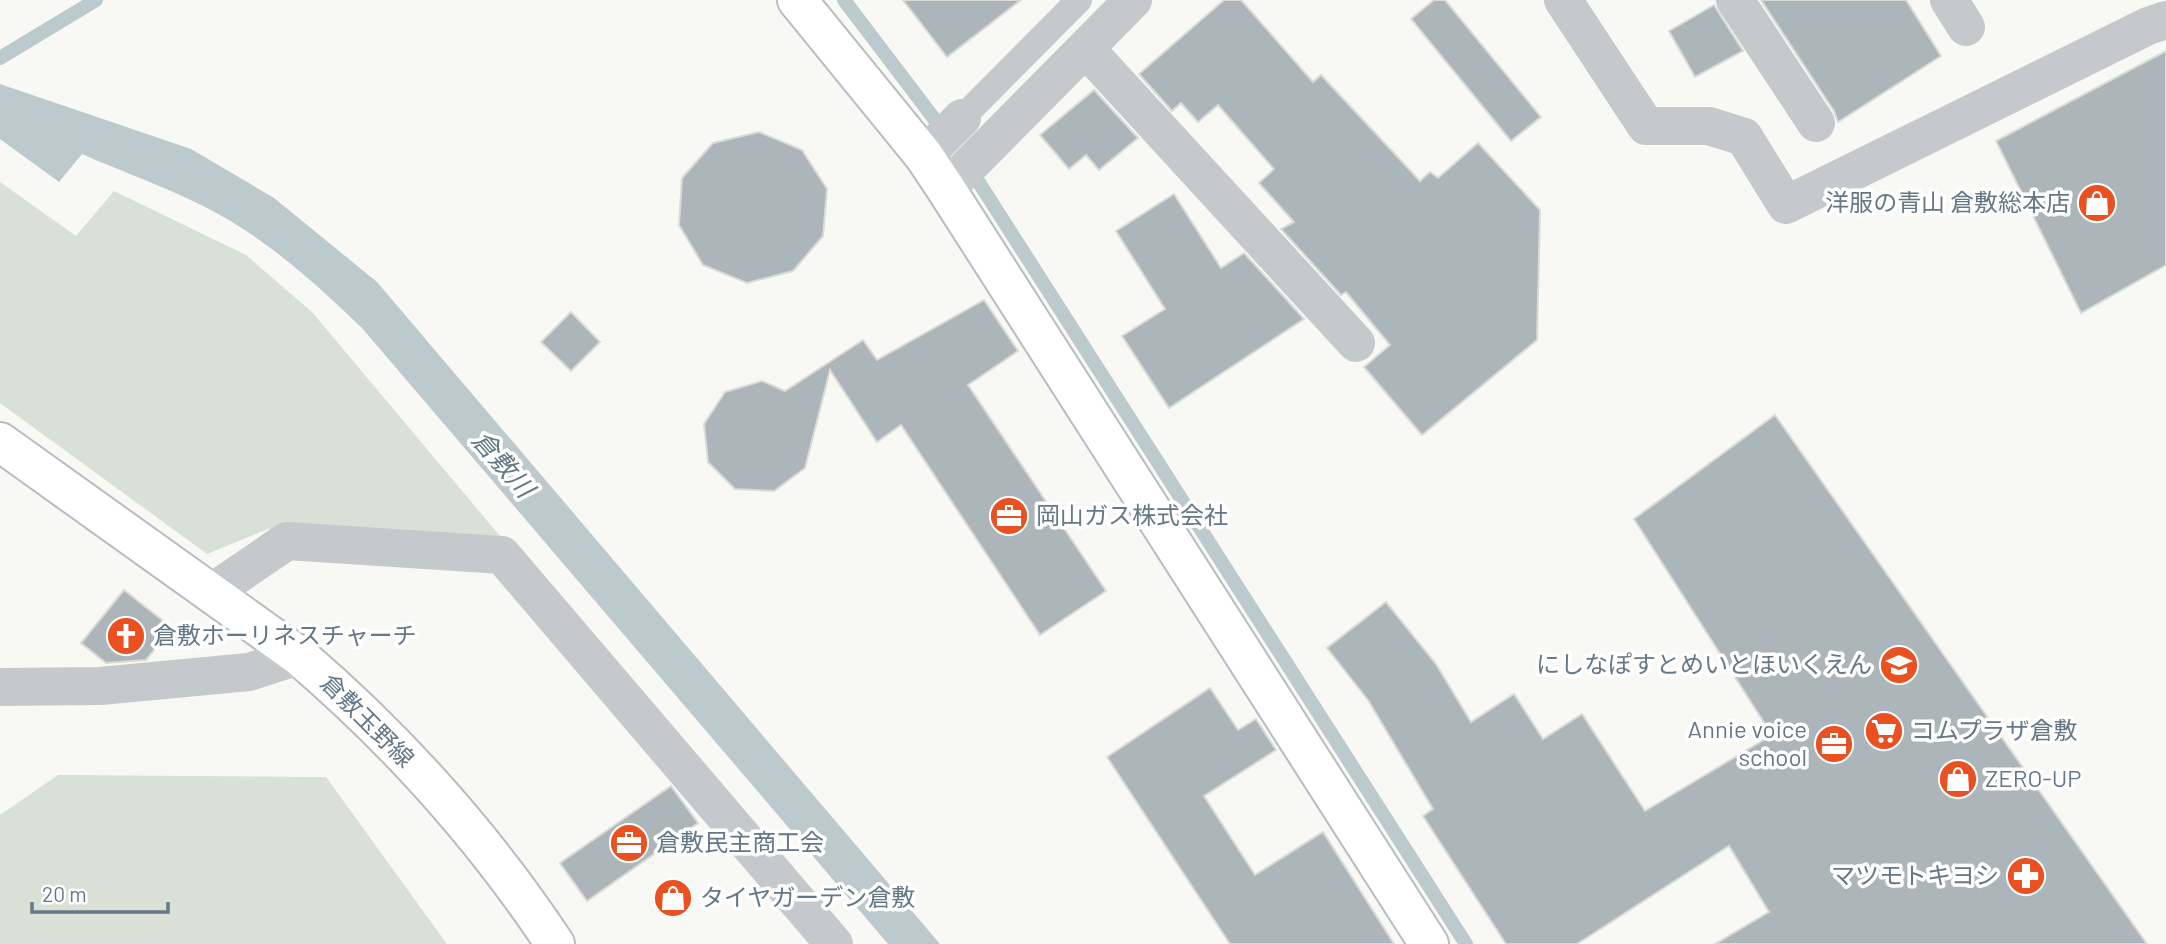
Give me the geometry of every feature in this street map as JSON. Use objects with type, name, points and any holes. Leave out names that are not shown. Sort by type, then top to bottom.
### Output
[{"type":"street","points":[[797,0],[945,135],[961,175],[1429,944]]},
{"type":"street","points":[[961,175],[1133,0]]},
{"type":"street","points":[[1563,0],[1646,126],[1709,126],[1744,137],[1786,205],[2148,26],[2166,20]]},
{"type":"street","points":[[1735,0],[1816,122]]},
{"type":"street","points":[[1086,49],[1356,343]]},
{"type":"street","name":"倉敷玉野線","points":[[0,442],[299,656],[332,685],[442,796],[519,889],[555,944]]},
{"type":"street","points":[[211,593],[287,541],[502,555],[834,944]]},
{"type":"street","points":[[0,687],[100,685],[249,672],[299,656]]},
{"type":"lane","points":[[945,135],[1079,0]]},
{"type":"shaded area","points":[[0,182],[76,236],[114,191],[246,255],[312,312],[510,548],[268,529],[207,554],[0,403]]},
{"type":"shaded area","points":[[58,775],[326,777],[447,944],[0,944],[0,815]]},
{"type":"water","name":"倉敷川","points":[[0,84],[191,149],[274,198],[377,282],[940,944],[888,944],[362,328],[326,294],[248,232],[205,207],[160,186],[82,154],[59,182],[0,139]]},
{"type":"building","points":[[903,0],[1021,0],[947,57]]},
{"type":"building","points":[[1224,0],[1241,0],[1313,82],[1321,75],[1420,181],[1430,172],[1438,178],[1478,143],[1540,210],[1537,340],[1422,435],[1364,367],[1390,345],[1346,292],[1341,295],[1281,229],[1294,222],[1259,183],[1274,169],[1218,105],[1198,122],[1181,103],[1172,111],[1139,74]]},
{"type":"building","points":[[1434,0],[1445,0],[1541,117],[1511,141],[1411,19]]},
{"type":"building","points":[[1761,0],[1906,0],[1941,56],[1838,122],[1834,111]]},
{"type":"building","points":[[1714,5],[1743,51],[1695,77],[1669,31]]},
{"type":"building","name":"洋服の青山 倉敷総本店","points":[[2166,51],[2166,265],[2081,313],[1996,141]]},
{"type":"building","points":[[1094,90],[1138,138],[1099,170],[1086,155],[1069,169],[1040,135]]},
{"type":"building","points":[[759,132],[802,150],[827,189],[823,236],[793,271],[747,283],[703,265],[679,225],[682,178],[713,143]]},
{"type":"building","points":[[1174,194],[1221,268],[1244,253],[1304,319],[1169,408],[1122,336],[1165,309],[1116,231]]},
{"type":"building","name":"岡山ガス株式会社","points":[[984,300],[1018,351],[968,385],[1106,591],[1040,635],[901,425],[877,442],[830,370],[805,468],[774,491],[735,489],[708,462],[704,424],[725,392],[762,381],[785,391],[863,340],[877,360]]},
{"type":"building","points":[[571,312],[600,342],[571,371],[541,342]]},
{"type":"building","points":[[1775,415],[2147,944],[1715,944],[1769,912],[1729,846],[1577,944],[1506,944],[1423,816],[1433,809],[1368,700],[1327,648],[1386,602],[1436,664],[1471,722],[1514,694],[1543,739],[1582,714],[1645,811],[1772,735],[1634,519]]},
{"type":"building","name":"倉敷ホーリネスチャーチ","points":[[124,590],[172,628],[146,660],[106,663],[81,643]]},
{"type":"building","points":[[1210,688],[1238,730],[1256,719],[1276,750],[1204,796],[1255,875],[1323,832],[1394,944],[1230,944],[1107,757]]},
{"type":"building","name":"倉敷民主商工会","points":[[671,786],[698,823],[587,901],[560,863]]},
{"type":"waterway","points":[[0,58],[96,0]]},
{"type":"waterway","points":[[844,0],[945,133]]},
{"type":"waterway","points":[[969,167],[1466,944]]},
{"type":"place","name":"洋服の青山 倉敷総本店","points":[[2097,203]]},
{"type":"place","name":"岡山ガス株式会社","points":[[1009,516]]},
{"type":"place","name":"倉敷ホーリネスチャーチ","points":[[126,636]]},
{"type":"place","name":"にしなぽすとめいとほいくえん","points":[[1899,665]]},
{"type":"place","name":"コムプラザ倉敷","points":[[1884,731]]},
{"type":"place","name":"Annie voice school","points":[[1834,744]]},
{"type":"place","name":"ZERO-UP","points":[[1958,779]]},
{"type":"place","name":"倉敷民主商工会","points":[[629,843]]},
{"type":"place","name":"マツモトキヨシ","points":[[2026,876]]},
{"type":"place","name":"タイヤガーデン倉敷","points":[[673,898]]}]
